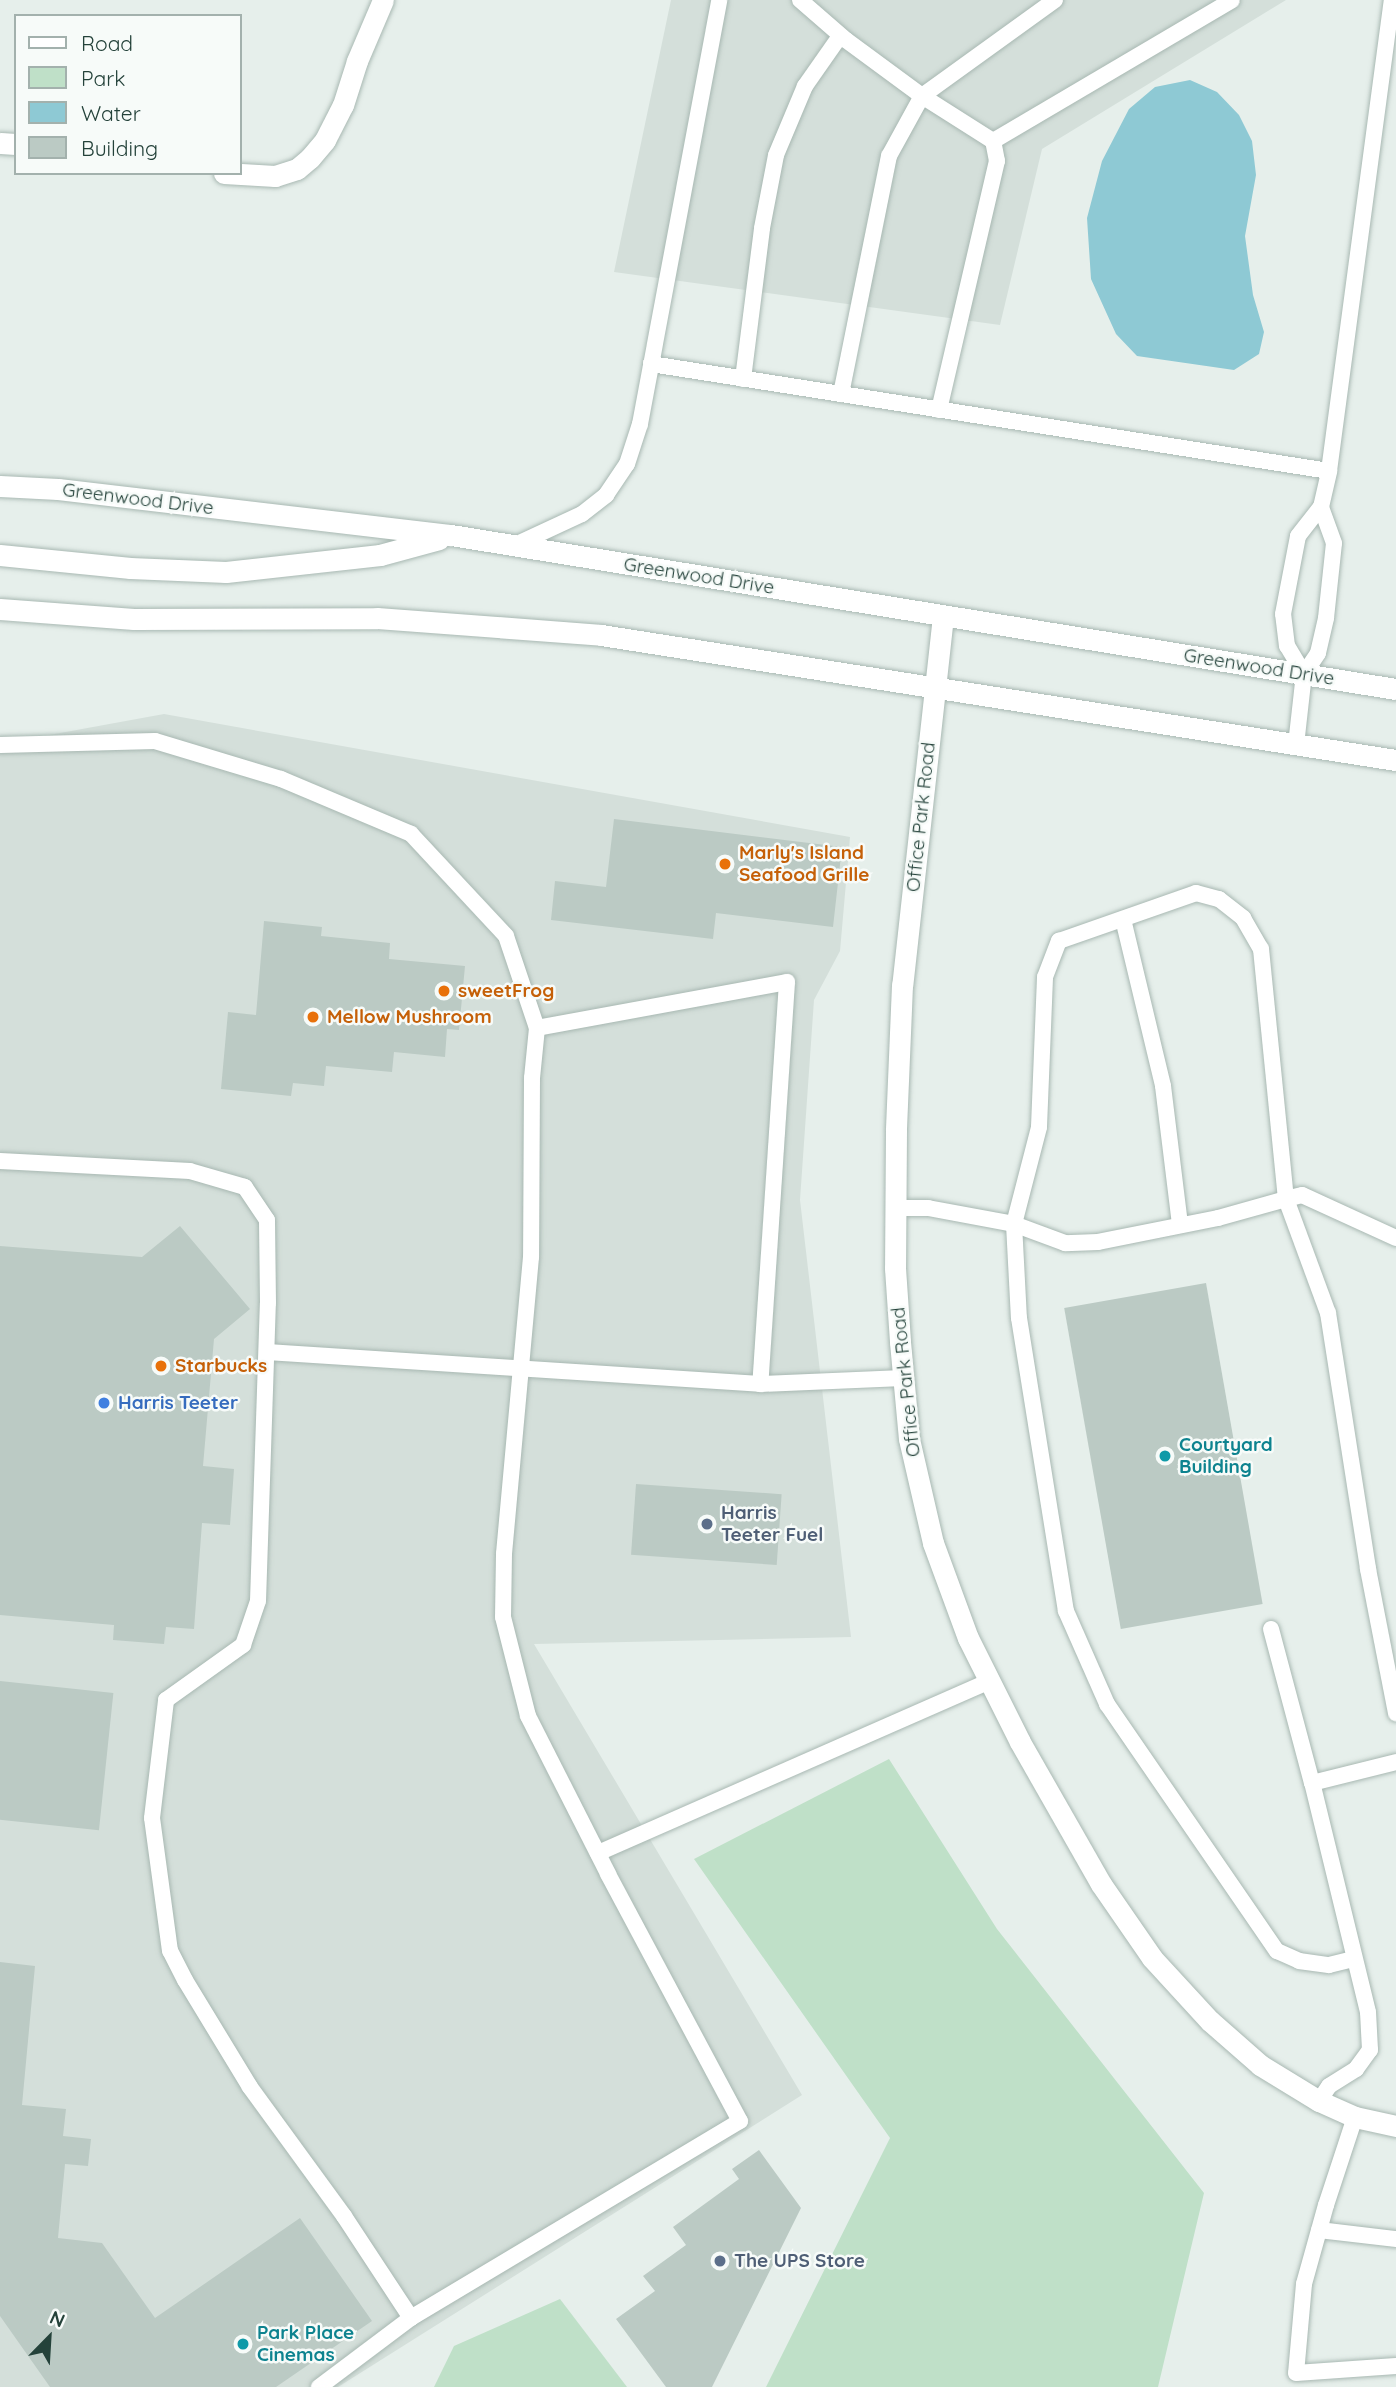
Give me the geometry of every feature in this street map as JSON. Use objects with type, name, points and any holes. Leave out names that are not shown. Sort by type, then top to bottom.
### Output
[{"type":"street","points":[[242,174],[275,176],[296,169],[325,140],[343,105],[383,0]]},
{"type":"street","name":"Greenwood Drive","points":[[0,486],[58,489],[451,536],[1396,689]]},
{"type":"street","points":[[0,555],[130,568],[226,572],[291,567],[380,555],[451,536]]},
{"type":"street","points":[[0,609],[134,619],[377,618],[475,623],[614,637],[1396,760]]},
{"type":"street","name":"Office Park Road","points":[[943,616],[902,985],[895,1208],[895,1268],[909,1438],[933,1543],[968,1638],[1020,1742],[1101,1884],[1152,1958],[1230,2039],[1260,2065],[1319,2101],[1355,2117],[1396,2126]]},
{"type":"lane","points":[[513,546],[582,514],[606,495],[627,464],[640,425],[719,0]]},
{"type":"lane","points":[[800,0],[840,36],[922,96],[993,141],[997,161],[939,410]]},
{"type":"lane","points":[[841,394],[888,156],[922,96],[1055,0]]},
{"type":"lane","points":[[993,141],[1232,0]]},
{"type":"lane","points":[[1304,674],[1287,646],[1283,614],[1298,536],[1321,507],[1329,471],[1392,0]]},
{"type":"lane","points":[[743,379],[762,228],[776,155],[805,86],[840,36]]},
{"type":"lane","points":[[651,364],[1329,471]]},
{"type":"lane","points":[[1296,745],[1304,674],[1318,653],[1326,618],[1334,543],[1321,507]]},
{"type":"lane","points":[[0,745],[155,741],[281,779],[411,834],[506,936],[537,1028],[532,1078],[531,1257],[504,1554],[503,1618],[528,1716],[740,2121],[411,2318],[319,2387]]},
{"type":"lane","points":[[1353,1959],[1329,1965],[1299,1961],[1277,1951],[1107,1704],[1066,1611],[1019,1318],[1014,1224],[1039,1127],[1045,977],[1059,941],[1196,892],[1219,899],[1243,918],[1261,948],[1286,1199],[1328,1313],[1368,1569],[1396,1713]]},
{"type":"lane","points":[[1123,919],[1163,1086],[1180,1225]]},
{"type":"lane","points":[[537,1028],[787,982],[761,1384]]},
{"type":"lane","points":[[0,1161],[190,1171],[245,1187],[267,1220],[267,1352],[258,1601],[243,1645],[166,1700],[152,1818],[170,1951],[185,1980],[250,2087],[344,2216],[411,2318]]},
{"type":"lane","points":[[895,1208],[928,1208],[1014,1224],[1065,1243],[1098,1241],[1180,1225],[1303,1195],[1396,1238]]},
{"type":"lane","points":[[267,1352],[521,1371],[639,1375],[761,1384],[903,1378]]},
{"type":"lane","points":[[1271,1629],[1368,2012],[1370,2050],[1356,2069],[1329,2086],[1319,2101]]},
{"type":"lane","points":[[598,1853],[989,1681]]},
{"type":"lane","points":[[1311,1783],[1396,1762]]},
{"type":"lane","points":[[1355,2117],[1304,2284],[1296,2373],[1396,2366]]},
{"type":"lane","points":[[1319,2230],[1396,2239]]},
{"type":"shaded area","points":[[671,0],[1286,0],[1042,149],[1000,325],[614,272]]},
{"type":"shaded area","points":[[164,714],[850,837],[840,951],[814,1000],[800,1200],[851,1637],[534,1644],[802,2095],[338,2387],[0,2387],[0,744]]},
{"type":"green space","points":[[889,1759],[997,1929],[1204,2193],[1158,2387],[766,2387],[890,2138],[694,1859]]},
{"type":"green space","points":[[560,2299],[627,2387],[434,2387],[454,2346]]},
{"type":"water","points":[[1190,80],[1217,92],[1239,115],[1252,141],[1256,175],[1245,236],[1253,295],[1264,332],[1259,354],[1234,370],[1137,356],[1116,334],[1091,279],[1087,218],[1102,161],[1129,109],[1155,87]]},
{"type":"building","name":"Marly's Island Seafood Grille","points":[[614,819],[842,847],[833,927],[716,913],[713,939],[551,920],[555,881],[606,887]]},
{"type":"building","points":[[264,921],[322,927],[321,936],[390,943],[389,959],[465,966],[459,1030],[447,1029],[445,1057],[394,1052],[392,1072],[326,1066],[324,1086],[293,1083],[291,1096],[221,1089],[228,1012],[256,1015]]},
{"type":"building","name":"Harris Teeter","points":[[180,1226],[250,1309],[214,1339],[203,1466],[234,1469],[230,1525],[202,1523],[194,1629],[166,1627],[164,1644],[113,1640],[114,1625],[0,1615],[0,1246],[142,1257]]},
{"type":"building","name":"Courtyard Building","points":[[1206,1283],[1263,1604],[1121,1629],[1064,1308]]},
{"type":"building","name":"Harris Teeter Fuel","points":[[636,1484],[782,1494],[777,1565],[631,1555]]},
{"type":"building","points":[[0,1681],[113,1693],[99,1830],[0,1820]]},
{"type":"building","points":[[0,1962],[35,1966],[22,2105],[66,2109],[63,2136],[91,2139],[88,2166],[65,2164],[58,2238],[102,2243],[155,2318],[300,2218],[372,2321],[276,2387],[50,2387],[0,2316]]},
{"type":"building","name":"The UPS Store","points":[[759,2150],[801,2208],[712,2387],[666,2387],[616,2319],[655,2291],[643,2276],[686,2245],[673,2227],[739,2179],[732,2169]]},
{"type":"place","name":"Marly's Island Seafood Grille","points":[[725,864]]},
{"type":"place","name":"sweetFrog","points":[[444,991]]},
{"type":"place","name":"Mellow Mushroom","points":[[313,1017]]},
{"type":"place","name":"Starbucks","points":[[161,1366]]},
{"type":"place","name":"Harris Teeter","points":[[104,1403]]},
{"type":"place","name":"Courtyard Building","points":[[1165,1456]]},
{"type":"place","name":"Harris Teeter Fuel","points":[[707,1524]]},
{"type":"place","name":"The UPS Store","points":[[720,2261]]},
{"type":"place","name":"Park Place Cinemas","points":[[243,2344]]}]
